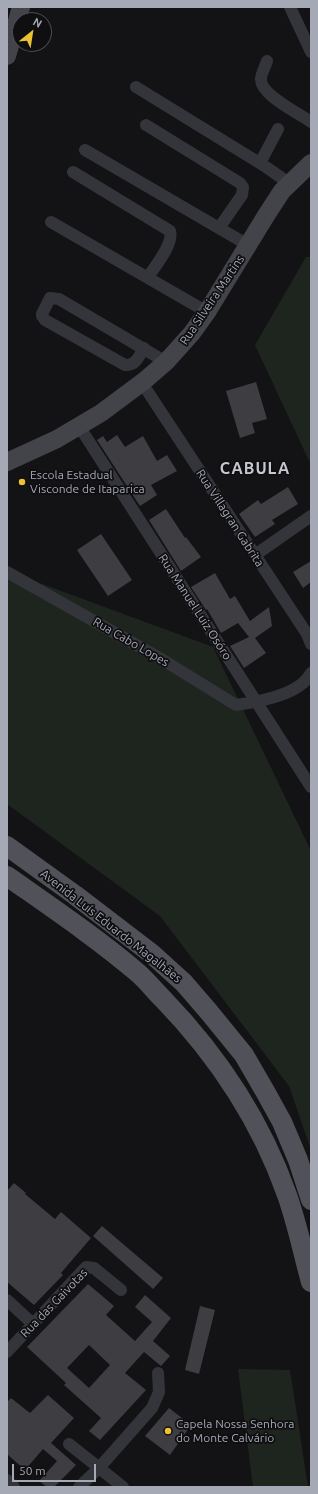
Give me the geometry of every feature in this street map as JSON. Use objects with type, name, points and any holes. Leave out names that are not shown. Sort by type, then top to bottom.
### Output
[{"type":"main road","points":[[7,56],[21,7]]},
{"type":"main road","name":"Rua Silveira Martins","points":[[7,462],[38,449],[79,426],[120,400],[166,362],[192,333],[207,312],[275,202],[290,183],[311,163]]},
{"type":"main road","name":"Avenida Luís Eduardo Magalhães","points":[[7,846],[75,895],[152,954],[184,983],[210,1012],[244,1055],[270,1099],[282,1122],[298,1160],[311,1200]]},
{"type":"main road","name":"Avenida Luís Eduardo Magalhães","points":[[7,876],[79,926],[139,974],[178,1014],[215,1058],[246,1106],[270,1153],[287,1194],[311,1282]]},
{"type":"street","points":[[290,7],[311,52]]},
{"type":"street","points":[[267,61],[261,78],[264,89],[276,99],[311,122]]},
{"type":"street","points":[[136,87],[290,183]]},
{"type":"street","points":[[146,125],[240,183],[243,187],[242,195],[219,228]]},
{"type":"street","points":[[260,163],[278,129]]},
{"type":"street","points":[[85,150],[248,245]]},
{"type":"street","points":[[73,172],[170,231],[171,235],[169,245],[148,277]]},
{"type":"street","points":[[51,222],[207,312]]},
{"type":"street","points":[[144,348],[134,364],[125,365],[45,320],[42,314],[50,298],[56,298],[144,348],[166,362]]},
{"type":"street","name":"Rua Villagran Gabrita","points":[[148,392],[255,555],[311,644]]},
{"type":"street","name":"Rua Manuel Luiz Osóro","points":[[79,426],[311,787]]},
{"type":"street","points":[[255,555],[311,516]]},
{"type":"street","name":"Rua Cabo Lopes","points":[[7,572],[163,660],[236,705],[256,702]]},
{"type":"street","points":[[256,702],[294,689],[308,678],[311,673]]},
{"type":"street","name":"Rua das Gaivotas","points":[[7,1352],[86,1267],[94,1268],[121,1290]]},
{"type":"street","points":[[7,1300],[33,1324]]},
{"type":"street","points":[[79,1487],[152,1408],[159,1392],[158,1373]]},
{"type":"street","points":[[69,1444],[123,1487]]},
{"type":"street","points":[[7,1480],[14,1487]]},
{"type":"shaded area","points":[[306,257],[311,257],[311,465],[255,345]]},
{"type":"shaded area","points":[[7,571],[213,647],[311,851],[311,1150],[289,1086],[160,916],[7,804]]},
{"type":"shaded area","points":[[238,1369],[290,1370],[308,1487],[253,1487]]},
{"type":"building","points":[[256,382],[267,419],[252,423],[255,433],[240,438],[226,391]]},
{"type":"building","points":[[117,435],[125,447],[143,436],[157,461],[167,455],[177,471],[151,485],[157,495],[140,506],[97,440],[103,436],[107,442]]},
{"type":"building","points":[[288,487],[298,504],[272,520],[275,524],[255,537],[239,514],[258,500],[261,504]]},
{"type":"building","points":[[166,509],[185,538],[186,537],[201,557],[181,571],[149,520]]},
{"type":"building","points":[[101,534],[132,580],[108,596],[77,550]]},
{"type":"building","points":[[311,561],[311,582],[303,588],[293,572]]},
{"type":"building","points":[[215,573],[230,599],[235,596],[250,621],[269,607],[272,626],[255,638],[266,653],[244,668],[230,646],[249,637],[238,623],[221,633],[207,609],[206,610],[191,587]]},
{"type":"building","points":[[14,1183],[55,1219],[61,1212],[91,1238],[61,1273],[63,1275],[34,1305],[7,1282],[7,1191]]},
{"type":"building","points":[[102,1226],[163,1278],[153,1289],[93,1236]]},
{"type":"building","points":[[88,1284],[114,1306],[106,1315],[135,1341],[152,1322],[135,1307],[145,1295],[171,1318],[153,1341],[170,1356],[161,1366],[144,1352],[125,1373],[146,1390],[100,1440],[89,1431],[101,1418],[64,1385],[66,1383],[27,1347]],"holes":[[[89,1345],[110,1365],[89,1388],[67,1368]]]},
{"type":"building","points":[[200,1306],[215,1310],[199,1374],[185,1370]]},
{"type":"building","points":[[48,1395],[74,1418],[51,1443],[76,1465],[54,1487],[47,1487],[39,1481],[57,1461],[43,1449],[25,1470],[7,1454],[7,1402],[11,1398],[30,1413]]},
{"type":"building","name":"Capela Nossa Senhora do Monte Calvário","points":[[169,1408],[191,1425],[170,1455],[145,1436]]},
{"type":"place","name":"Escola Estadual Visconde de Itaparica","points":[[22,482]]},
{"type":"place","name":"Capela Nossa Senhora do Monte Calvário","points":[[168,1431]]},
{"type":"district","name":"CABULA","points":[[255,469]]}]
